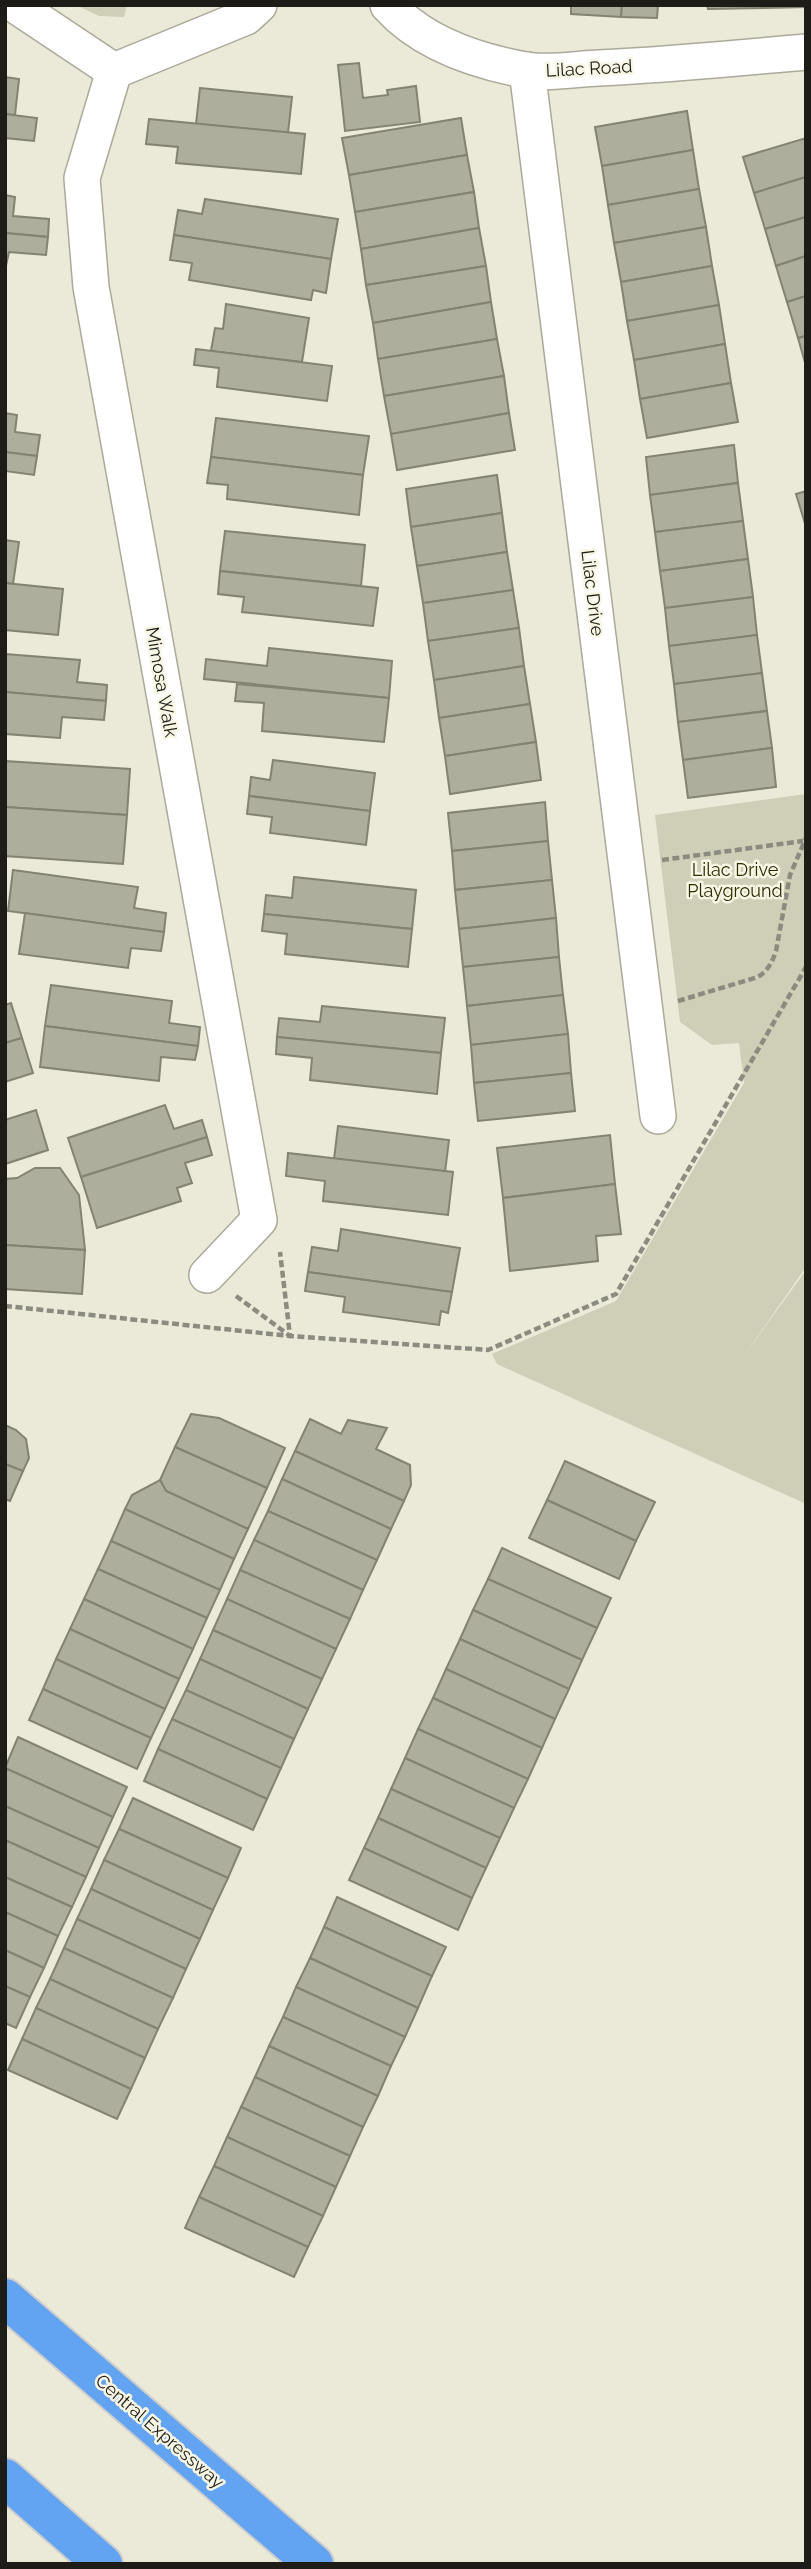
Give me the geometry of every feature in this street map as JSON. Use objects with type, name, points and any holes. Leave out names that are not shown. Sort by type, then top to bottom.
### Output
[{"type":"highway","name":"Central Expressway","points":[[5,2298],[314,2564]]},
{"type":"highway","points":[[5,2478],[91,2556]]},
{"type":"street","points":[[15,5],[114,71],[246,18],[259,5]]},
{"type":"street","name":"Lilac Road","points":[[388,5],[415,29],[461,53],[527,70],[657,65],[806,52]]},
{"type":"street","name":"Lilac Drive","points":[[527,70],[658,1115]]},
{"type":"street","name":"Mimosa Walk","points":[[114,71],[82,178],[91,287],[259,1220],[207,1276]]},
{"type":"path","points":[[659,861],[805,839]]},
{"type":"path","points":[[674,1000],[678,1002],[758,977],[766,971],[776,951],[790,875],[805,839]]},
{"type":"path","points":[[5,1306],[290,1336],[488,1350],[616,1294],[806,967]]},
{"type":"green space","points":[[76,5],[127,5],[124,17],[99,16]]},
{"type":"green space","name":"Lilac Drive Playground","points":[[806,794],[806,1267],[744,1356],[806,1270],[806,1504],[497,1364],[492,1354],[616,1301],[744,1083],[739,1043],[712,1045],[680,1022],[655,815]]},
{"type":"building","points":[[571,5],[622,5],[621,17],[571,14]]},
{"type":"building","points":[[622,5],[658,5],[657,18],[621,17]]},
{"type":"building","points":[[707,5],[765,5],[765,8],[708,9]]},
{"type":"building","points":[[765,5],[806,5],[806,7],[765,8]]},
{"type":"building","points":[[359,63],[363,98],[388,95],[387,90],[416,86],[420,122],[345,131],[338,65]]},
{"type":"building","points":[[5,77],[19,79],[15,115],[5,114]]},
{"type":"building","points":[[200,88],[292,97],[288,133],[196,124]]},
{"type":"building","points":[[687,111],[693,150],[602,166],[595,127]]},
{"type":"building","points":[[5,114],[37,118],[34,141],[5,138]]},
{"type":"building","points":[[461,118],[467,155],[349,175],[342,138]]},
{"type":"building","points":[[149,119],[305,134],[301,174],[176,163],[178,147],[146,144]]},
{"type":"building","points":[[806,138],[806,177],[754,193],[743,157]]},
{"type":"building","points":[[693,150],[699,189],[608,205],[602,166]]},
{"type":"building","points":[[467,155],[474,192],[355,212],[349,175]]},
{"type":"building","points":[[806,177],[806,217],[765,229],[754,193]]},
{"type":"building","points":[[699,189],[706,227],[614,243],[608,205]]},
{"type":"building","points":[[474,192],[479,228],[361,249],[355,212]]},
{"type":"building","points":[[5,195],[15,197],[13,216],[49,219],[48,237],[5,233]]},
{"type":"building","points":[[205,199],[338,219],[331,259],[174,235],[178,210],[202,214]]},
{"type":"building","points":[[806,217],[806,256],[776,266],[765,229]]},
{"type":"building","points":[[706,227],[712,266],[621,282],[614,243]]},
{"type":"building","points":[[479,228],[486,266],[366,285],[361,249]]},
{"type":"building","points":[[5,233],[48,237],[46,255],[9,252],[5,270]]},
{"type":"building","points":[[174,235],[331,259],[326,293],[313,290],[311,300],[189,280],[192,263],[170,260]]},
{"type":"building","points":[[806,256],[806,296],[787,302],[776,266]]},
{"type":"building","points":[[486,266],[491,302],[373,323],[366,285]]},
{"type":"building","points":[[712,266],[719,305],[627,321],[621,282]]},
{"type":"building","points":[[806,296],[806,336],[798,338],[787,302]]},
{"type":"building","points":[[491,302],[497,339],[378,359],[373,323]]},
{"type":"building","points":[[226,304],[309,318],[302,362],[211,351],[215,328],[223,329]]},
{"type":"building","points":[[719,305],[725,344],[634,360],[627,321]]},
{"type":"building","points":[[806,336],[806,366],[798,338]]},
{"type":"building","points":[[497,339],[504,376],[384,396],[378,359]]},
{"type":"building","points":[[725,344],[731,383],[640,399],[634,360]]},
{"type":"building","points":[[196,349],[332,366],[327,401],[217,387],[219,368],[194,365]]},
{"type":"building","points":[[504,376],[509,413],[391,434],[384,396]]},
{"type":"building","points":[[731,383],[738,422],[647,438],[640,399]]},
{"type":"building","points":[[5,413],[17,415],[15,432],[40,435],[37,456],[5,452]]},
{"type":"building","points":[[509,413],[515,450],[397,470],[391,434]]},
{"type":"building","points":[[216,418],[369,436],[363,475],[211,457]]},
{"type":"building","points":[[734,445],[738,483],[650,495],[646,457]]},
{"type":"building","points":[[5,452],[37,456],[34,475],[5,471]]},
{"type":"building","points":[[211,457],[363,475],[359,515],[227,499],[228,485],[207,483]]},
{"type":"building","points":[[497,475],[502,513],[411,527],[406,489]]},
{"type":"building","points":[[738,483],[743,521],[655,532],[650,495]]},
{"type":"building","points":[[806,491],[806,527],[796,494]]},
{"type":"building","points":[[502,513],[507,552],[417,566],[411,527]]},
{"type":"building","points":[[743,521],[748,559],[660,571],[655,532]]},
{"type":"building","points":[[225,531],[365,545],[361,586],[220,571]]},
{"type":"building","points":[[5,540],[19,542],[13,584],[5,583]]},
{"type":"building","points":[[507,552],[513,590],[423,603],[417,566]]},
{"type":"building","points":[[748,559],[753,597],[665,608],[660,571]]},
{"type":"building","points":[[220,571],[378,588],[373,626],[242,612],[244,597],[218,594]]},
{"type":"building","points":[[5,583],[63,589],[58,635],[5,630]]},
{"type":"building","points":[[513,590],[519,628],[428,641],[423,603]]},
{"type":"building","points":[[753,597],[757,635],[669,646],[665,608]]},
{"type":"building","points":[[519,628],[524,666],[434,680],[428,641]]},
{"type":"building","points":[[757,635],[762,673],[674,684],[669,646]]},
{"type":"building","points":[[269,648],[392,661],[389,698],[204,679],[206,659],[267,666]]},
{"type":"building","points":[[5,654],[80,660],[77,682],[107,685],[106,701],[5,692]]},
{"type":"building","points":[[524,666],[530,704],[439,718],[434,680]]},
{"type":"building","points":[[762,673],[767,711],[678,722],[674,684]]},
{"type":"building","points":[[237,684],[389,698],[384,742],[262,731],[264,703],[235,701]]},
{"type":"building","points":[[5,692],[106,701],[104,720],[62,717],[60,738],[5,734]]},
{"type":"building","points":[[530,704],[536,742],[445,756],[439,718]]},
{"type":"building","points":[[767,711],[772,748],[683,760],[678,722]]},
{"type":"building","points":[[536,742],[541,780],[450,794],[445,756]]},
{"type":"building","points":[[772,748],[776,787],[688,798],[683,760]]},
{"type":"building","points":[[273,760],[375,773],[370,811],[249,796],[251,777],[270,780]]},
{"type":"building","points":[[5,761],[130,769],[127,815],[5,807]]},
{"type":"building","points":[[249,796],[370,811],[366,845],[270,833],[272,817],[247,814]]},
{"type":"building","points":[[545,802],[548,841],[452,851],[448,813]]},
{"type":"building","points":[[5,807],[127,815],[123,864],[5,856]]},
{"type":"building","points":[[548,841],[552,880],[455,890],[452,851]]},
{"type":"building","points":[[13,870],[138,887],[134,908],[166,913],[164,932],[8,911]]},
{"type":"building","points":[[294,877],[416,890],[412,929],[264,914],[266,895],[292,898]]},
{"type":"building","points":[[552,880],[556,918],[459,929],[455,890]]},
{"type":"building","points":[[25,913],[164,932],[161,951],[131,948],[128,968],[19,954]]},
{"type":"building","points":[[264,914],[412,929],[408,967],[285,954],[287,934],[262,931]]},
{"type":"building","points":[[556,918],[559,957],[463,967],[459,929]]},
{"type":"building","points":[[559,957],[563,995],[467,1006],[463,967]]},
{"type":"building","points":[[51,985],[172,1001],[169,1023],[200,1027],[198,1046],[45,1026]]},
{"type":"building","points":[[563,995],[568,1034],[471,1045],[467,1006]]},
{"type":"building","points":[[11,1003],[22,1038],[5,1043],[5,1005]]},
{"type":"building","points":[[322,1006],[445,1018],[441,1053],[277,1037],[279,1018],[320,1022]]},
{"type":"building","points":[[45,1026],[198,1046],[195,1060],[161,1057],[159,1081],[40,1067]]},
{"type":"building","points":[[568,1034],[571,1073],[474,1083],[471,1045]]},
{"type":"building","points":[[277,1037],[441,1053],[437,1094],[310,1080],[312,1058],[276,1054]]},
{"type":"building","points":[[22,1038],[33,1073],[5,1082],[5,1043]]},
{"type":"building","points":[[571,1073],[575,1111],[478,1121],[474,1083]]},
{"type":"building","points":[[165,1105],[174,1129],[202,1120],[207,1137],[81,1177],[68,1138]]},
{"type":"building","points":[[36,1110],[48,1150],[5,1164],[5,1120]]},
{"type":"building","points":[[338,1126],[449,1140],[445,1172],[334,1159]]},
{"type":"building","points":[[610,1135],[615,1184],[503,1198],[497,1148]]},
{"type":"building","points":[[207,1137],[212,1155],[185,1163],[192,1183],[177,1188],[181,1201],[97,1228],[81,1177]]},
{"type":"building","points":[[288,1153],[453,1172],[448,1215],[323,1201],[325,1181],[286,1176]]},
{"type":"building","points":[[35,1168],[60,1168],[79,1195],[85,1250],[5,1245],[5,1179],[17,1178]]},
{"type":"building","points":[[615,1184],[621,1234],[596,1236],[598,1261],[510,1271],[503,1198]]},
{"type":"building","points":[[341,1229],[460,1248],[452,1292],[308,1272],[312,1247],[338,1251]]},
{"type":"building","points":[[5,1245],[85,1250],[82,1294],[5,1289]]},
{"type":"building","points":[[308,1272],[452,1292],[448,1313],[441,1311],[439,1325],[343,1312],[345,1297],[305,1291]]},
{"type":"building","points":[[191,1414],[219,1418],[285,1448],[267,1488],[175,1447]]},
{"type":"building","points":[[310,1419],[341,1434],[348,1420],[387,1428],[376,1449],[410,1465],[411,1485],[404,1501],[295,1451]]},
{"type":"building","points":[[5,1425],[26,1439],[29,1458],[23,1471],[5,1464]]},
{"type":"building","points":[[175,1447],[267,1488],[248,1529],[166,1491],[160,1480]]},
{"type":"building","points":[[295,1451],[404,1501],[391,1529],[282,1479]]},
{"type":"building","points":[[565,1461],[655,1502],[636,1541],[547,1500]]},
{"type":"building","points":[[5,1464],[23,1471],[10,1501],[5,1499]]},
{"type":"building","points":[[282,1479],[391,1529],[377,1560],[268,1511]]},
{"type":"building","points":[[160,1480],[166,1491],[248,1529],[234,1559],[125,1509],[132,1495]]},
{"type":"building","points":[[547,1500],[636,1541],[619,1579],[529,1538]]},
{"type":"building","points":[[125,1509],[234,1559],[220,1590],[111,1541]]},
{"type":"building","points":[[268,1511],[377,1560],[363,1590],[254,1540]]},
{"type":"building","points":[[254,1540],[363,1590],[350,1619],[240,1570]]},
{"type":"building","points":[[111,1541],[220,1590],[207,1618],[98,1569]]},
{"type":"building","points":[[502,1548],[611,1598],[597,1628],[488,1579]]},
{"type":"building","points":[[98,1569],[207,1618],[193,1649],[84,1599]]},
{"type":"building","points":[[240,1570],[350,1619],[336,1649],[227,1599]]},
{"type":"building","points":[[488,1579],[597,1628],[582,1660],[473,1610]]},
{"type":"building","points":[[84,1599],[193,1649],[179,1679],[70,1629]]},
{"type":"building","points":[[227,1599],[336,1649],[322,1679],[213,1630]]},
{"type":"building","points":[[473,1610],[582,1660],[569,1689],[460,1639]]},
{"type":"building","points":[[70,1629],[179,1679],[165,1709],[56,1659]]},
{"type":"building","points":[[213,1630],[322,1679],[308,1709],[200,1659]]},
{"type":"building","points":[[460,1639],[569,1689],[555,1719],[446,1669]]},
{"type":"building","points":[[56,1659],[165,1709],[151,1738],[43,1689]]},
{"type":"building","points":[[200,1659],[308,1709],[294,1739],[186,1690]]},
{"type":"building","points":[[446,1669],[555,1719],[542,1748],[433,1698]]},
{"type":"building","points":[[43,1689],[151,1738],[137,1769],[29,1720]]},
{"type":"building","points":[[186,1690],[294,1739],[281,1768],[172,1719]]},
{"type":"building","points":[[433,1698],[542,1748],[528,1779],[418,1729]]},
{"type":"building","points":[[172,1719],[281,1768],[267,1799],[158,1749]]},
{"type":"building","points":[[418,1729],[528,1779],[514,1808],[405,1758]]},
{"type":"building","points":[[18,1737],[127,1787],[113,1817],[5,1768]]},
{"type":"building","points":[[158,1749],[267,1799],[253,1830],[144,1781]]},
{"type":"building","points":[[405,1758],[514,1808],[500,1838],[391,1789]]},
{"type":"building","points":[[5,1768],[113,1817],[99,1848],[5,1806]]},
{"type":"building","points":[[391,1789],[500,1838],[486,1868],[378,1818]]},
{"type":"building","points":[[133,1798],[241,1848],[228,1878],[119,1829]]},
{"type":"building","points":[[5,1806],[99,1848],[86,1877],[5,1840]]},
{"type":"building","points":[[378,1818],[486,1868],[472,1898],[364,1848]]},
{"type":"building","points":[[119,1829],[228,1878],[213,1910],[104,1860]]},
{"type":"building","points":[[5,1840],[86,1877],[72,1907],[5,1877]]},
{"type":"building","points":[[364,1848],[472,1898],[458,1930],[349,1880]]},
{"type":"building","points":[[104,1860],[213,1910],[200,1939],[91,1889]]},
{"type":"building","points":[[5,1877],[72,1907],[58,1936],[5,1912]]},
{"type":"building","points":[[91,1889],[200,1939],[186,1969],[77,1919]]},
{"type":"building","points":[[337,1897],[446,1947],[432,1976],[324,1927]]},
{"type":"building","points":[[5,1912],[58,1936],[44,1968],[5,1950]]},
{"type":"building","points":[[77,1919],[186,1969],[173,1998],[64,1948]]},
{"type":"building","points":[[324,1927],[432,1976],[418,2008],[310,1958]]},
{"type":"building","points":[[64,1948],[173,1998],[158,2029],[50,1979]]},
{"type":"building","points":[[5,1950],[44,1968],[30,1997],[5,1986]]},
{"type":"building","points":[[310,1958],[418,2008],[405,2037],[296,1987]]},
{"type":"building","points":[[50,1979],[158,2029],[145,2058],[36,2008]]},
{"type":"building","points":[[5,1986],[30,1997],[16,2028],[5,2023]]},
{"type":"building","points":[[296,1987],[405,2037],[391,2066],[283,2017]]},
{"type":"building","points":[[36,2008],[145,2058],[131,2089],[22,2039]]},
{"type":"building","points":[[283,2017],[391,2066],[378,2096],[269,2046]]},
{"type":"building","points":[[22,2039],[131,2089],[117,2119],[8,2070]]},
{"type":"building","points":[[269,2046],[378,2096],[363,2127],[255,2077]]},
{"type":"building","points":[[255,2077],[363,2127],[350,2156],[241,2107]]},
{"type":"building","points":[[241,2107],[350,2156],[336,2187],[227,2137]]},
{"type":"building","points":[[227,2137],[336,2187],[323,2216],[214,2166]]},
{"type":"building","points":[[214,2166],[323,2216],[308,2247],[199,2197]]},
{"type":"building","points":[[199,2197],[308,2247],[294,2277],[185,2228]]}]
